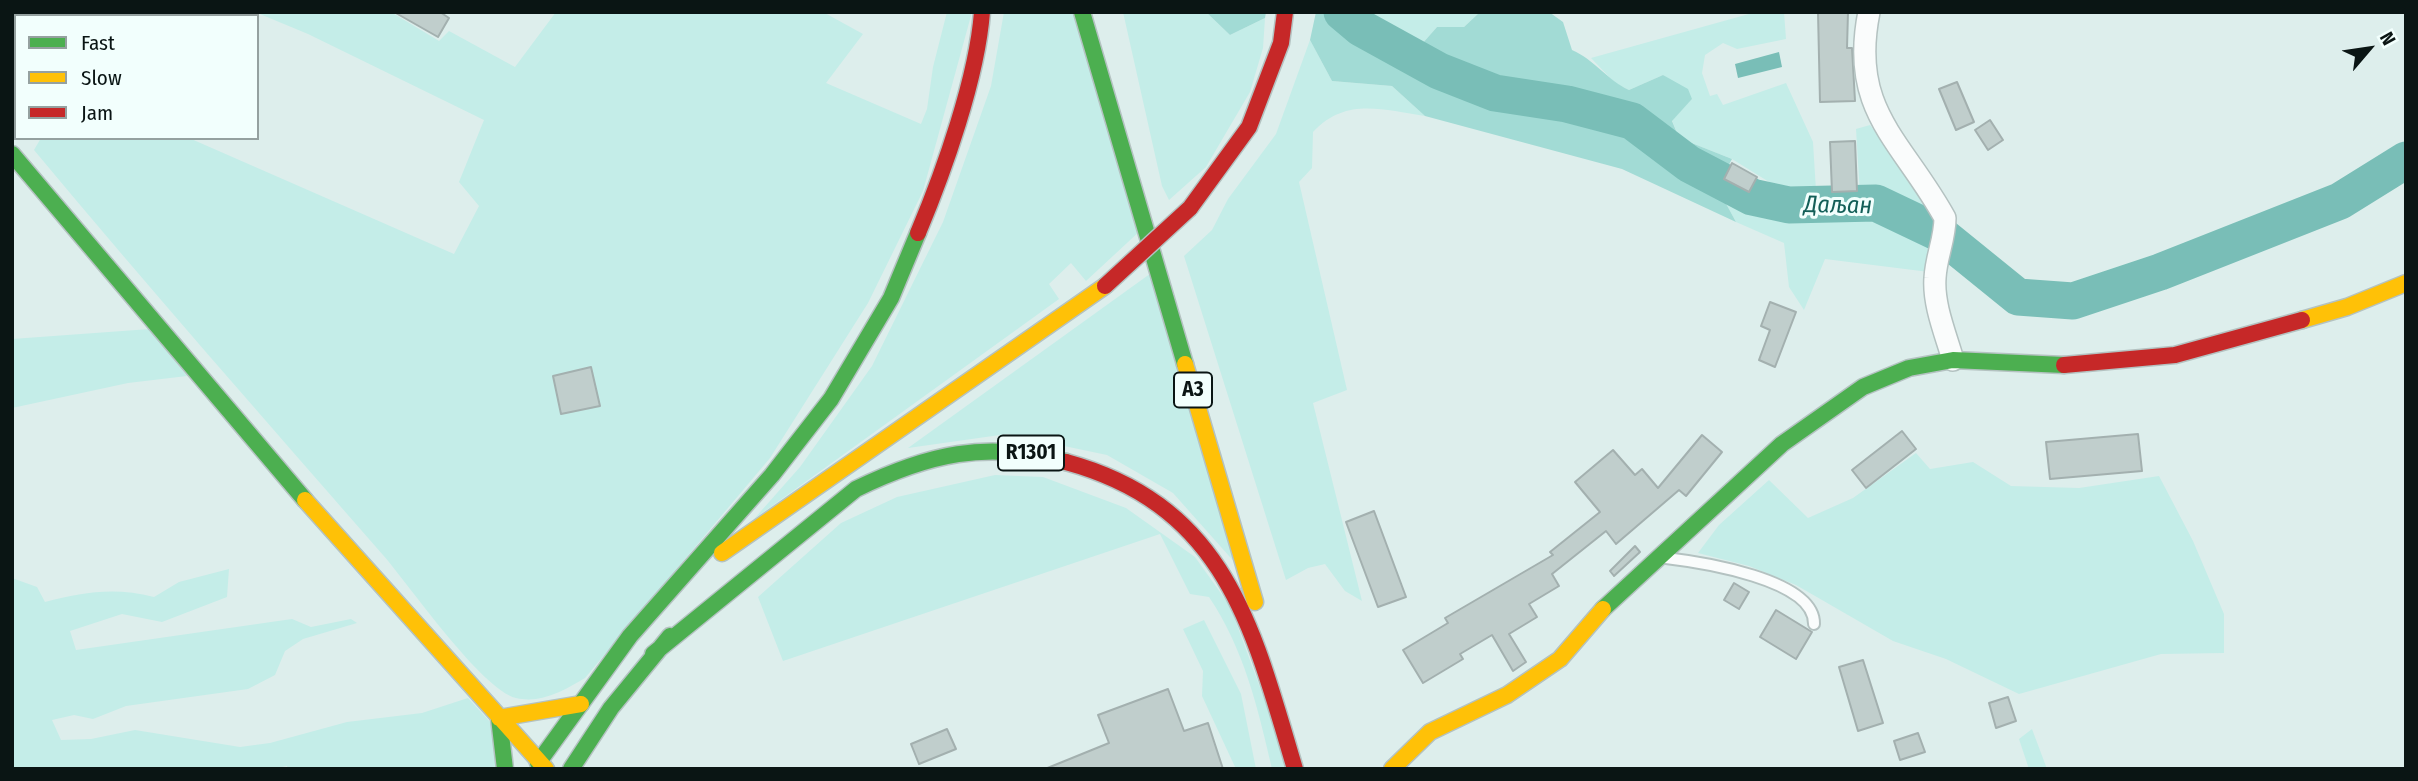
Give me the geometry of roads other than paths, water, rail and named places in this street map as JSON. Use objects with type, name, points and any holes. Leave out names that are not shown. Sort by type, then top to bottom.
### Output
[{"type":"main road","name":"R1301","points":[[539,767],[630,636],[772,475],[831,399],[891,298],[938,185],[980,40],[982,12]]},
{"type":"main road","name":"A3","points":[[1082,12],[1303,769]]},
{"type":"main road","name":"A3","points":[[1097,12],[1148,178],[1272,609]]},
{"type":"main road","name":"R1301","points":[[630,636],[717,557],[1105,286],[1190,208],[1248,127],[1281,43],[1285,12]]},
{"type":"main road","points":[[12,154],[285,477],[499,718],[539,767]]},
{"type":"main road","points":[[1392,769],[1430,732],[1507,695],[1560,659],[1604,608],[1782,444],[1852,394],[1909,368],[1953,360],[2067,365],[2175,355],[2347,307],[2406,283]]},
{"type":"main road","name":"R1301","points":[[571,769],[611,708],[653,654],[722,581],[984,372]]},
{"type":"main road","name":"R1301","points":[[653,654],[856,489],[887,473],[963,451],[1037,453],[1093,467],[1145,494],[1202,545],[1235,593],[1249,626],[1295,769]]},
{"type":"main road","points":[[499,718],[581,704]]},
{"type":"main road","points":[[499,718],[505,769]]},
{"type":"street","points":[[1869,12],[1864,39],[1866,77],[1873,106],[1945,218],[1945,234],[1936,265],[1938,303],[1953,360]]},
{"type":"lane","points":[[1660,557],[1738,570],[1792,593],[1807,602],[1814,613],[1814,624]]},
{"type":"waterway","name":"Даљан","points":[[1342,12],[1361,28],[1439,71],[1495,93],[1567,104],[1632,121],[1689,164],[1752,197],[1789,205],[1876,203],[1939,233],[2018,297],[2073,301],[2160,272],[2340,201],[2406,160]]}]
